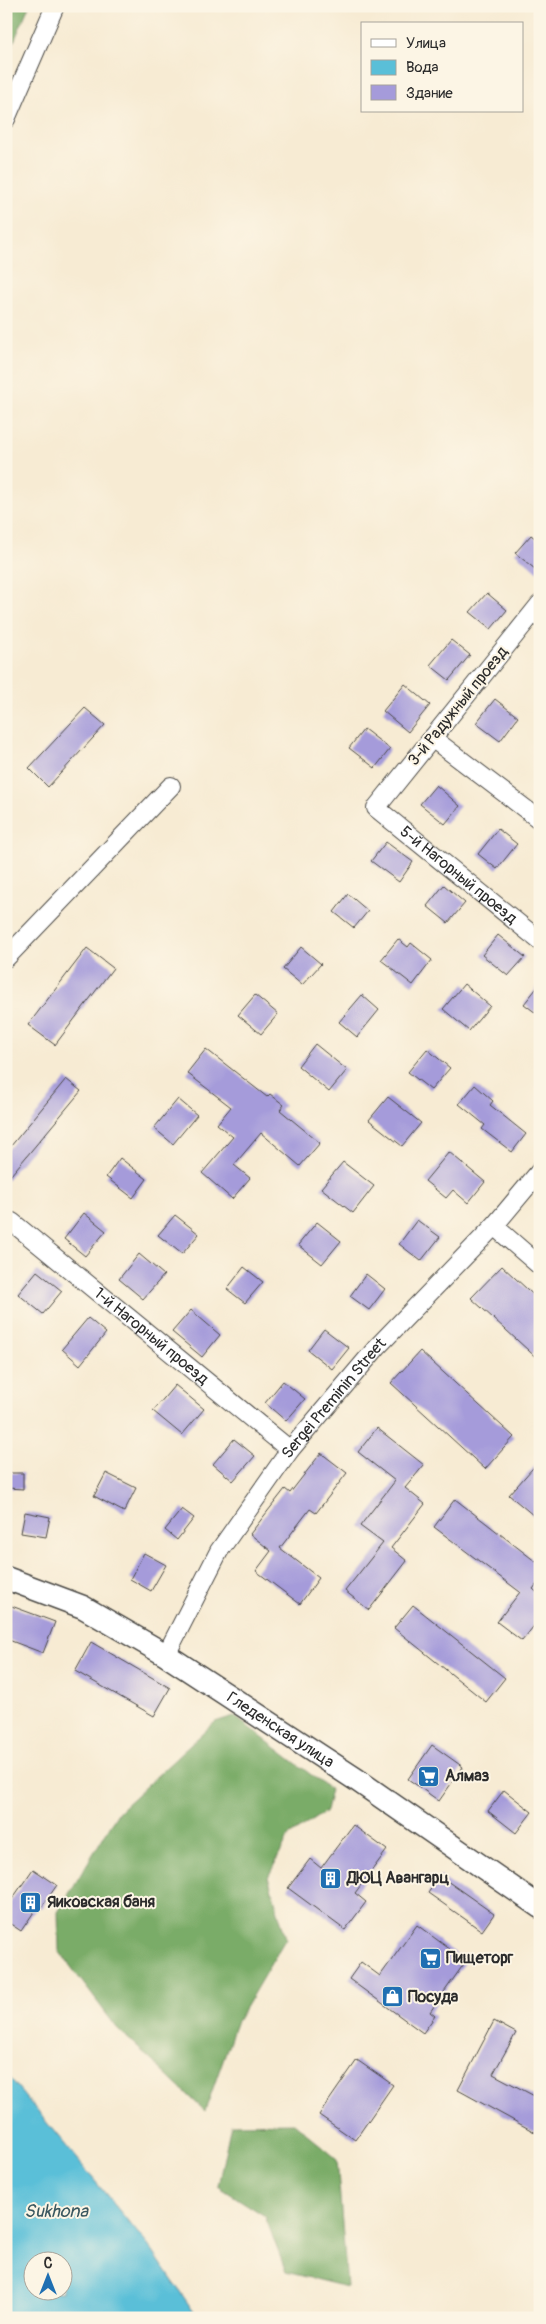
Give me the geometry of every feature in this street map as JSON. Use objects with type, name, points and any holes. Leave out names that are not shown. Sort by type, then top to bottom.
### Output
[{"type":"main road","name":"Гледенская улица","points":[[6,1578],[83,1607],[166,1655],[356,1780],[540,1907]]},
{"type":"street","points":[[6,119],[55,6]]},
{"type":"street","name":"3-й Радужный проезд","points":[[376,808],[540,604]]},
{"type":"street","points":[[432,738],[540,820]]},
{"type":"street","points":[[6,958],[171,786]]},
{"type":"street","name":"5-й Нагорный проезд","points":[[376,808],[540,941]]},
{"type":"street","name":"Sergei Preminin Street","points":[[166,1655],[219,1551],[290,1450],[378,1346],[494,1226],[540,1171]]},
{"type":"street","name":"1-й Нагорный проезд","points":[[12,1222],[290,1450]]},
{"type":"street","points":[[494,1226],[540,1266]]},
{"type":"green space","points":[[6,6],[29,6],[6,60]]},
{"type":"green space","points":[[234,1716],[331,1790],[326,1811],[289,1836],[268,1877],[286,1938],[236,2023],[205,2111],[117,2028],[59,1951],[58,1912],[119,1811],[215,1722]]},
{"type":"green space","points":[[294,2123],[337,2159],[347,2287],[286,2272],[265,2216],[218,2186],[231,2124]]},
{"type":"water","name":"Sukhona","points":[[6,2073],[151,2249],[198,2318],[6,2318]]},
{"type":"building","points":[[531,535],[540,542],[540,573],[515,553]]},
{"type":"building","points":[[487,593],[507,610],[491,629],[470,612]]},
{"type":"building","points":[[451,640],[470,655],[449,680],[430,665]]},
{"type":"building","points":[[405,684],[430,705],[408,732],[383,711]]},
{"type":"building","points":[[495,699],[518,717],[500,741],[476,723]]},
{"type":"building","points":[[85,708],[105,725],[48,787],[29,768]]},
{"type":"building","points":[[364,729],[390,749],[375,768],[349,748]]},
{"type":"building","points":[[436,785],[460,806],[445,824],[420,804]]},
{"type":"building","points":[[498,829],[517,844],[497,869],[478,854]]},
{"type":"building","points":[[386,842],[413,862],[399,882],[371,861]]},
{"type":"building","points":[[444,885],[465,903],[448,923],[427,906]]},
{"type":"building","points":[[348,894],[368,911],[354,928],[334,912]]},
{"type":"building","points":[[498,935],[525,957],[508,976],[482,955]]},
{"type":"building","points":[[398,939],[408,947],[411,943],[432,960],[413,985],[381,960]]},
{"type":"building","points":[[301,947],[321,964],[302,985],[283,969]]},
{"type":"building","points":[[87,948],[113,968],[55,1045],[28,1025]]},
{"type":"building","points":[[464,984],[490,1006],[469,1031],[443,1009]]},
{"type":"building","points":[[540,984],[540,1016],[524,1004]]},
{"type":"building","points":[[255,995],[278,1014],[261,1034],[238,1015]]},
{"type":"building","points":[[362,995],[379,1010],[357,1037],[339,1022]]},
{"type":"building","points":[[315,1044],[347,1070],[329,1092],[298,1066]]},
{"type":"building","points":[[206,1049],[267,1097],[270,1094],[284,1105],[280,1110],[320,1143],[300,1166],[261,1133],[234,1165],[250,1178],[232,1199],[202,1173],[233,1137],[217,1124],[231,1107],[187,1073]]},
{"type":"building","points":[[427,1049],[450,1068],[431,1090],[408,1072]]},
{"type":"building","points":[[66,1079],[81,1091],[6,1181],[6,1152]]},
{"type":"building","points":[[475,1085],[493,1101],[490,1105],[526,1134],[512,1152],[482,1129],[485,1125],[459,1104]]},
{"type":"building","points":[[388,1097],[421,1123],[402,1146],[369,1120]]},
{"type":"building","points":[[178,1099],[197,1115],[173,1144],[154,1128]]},
{"type":"building","points":[[449,1152],[485,1182],[468,1203],[453,1190],[446,1198],[425,1181]]},
{"type":"building","points":[[120,1158],[147,1179],[133,1198],[106,1177]]},
{"type":"building","points":[[343,1162],[374,1186],[353,1213],[321,1188]]},
{"type":"building","points":[[84,1213],[106,1231],[85,1256],[64,1239]]},
{"type":"building","points":[[175,1215],[199,1234],[182,1254],[158,1235]]},
{"type":"building","points":[[417,1220],[440,1237],[421,1261],[399,1244]]},
{"type":"building","points":[[317,1222],[341,1241],[322,1264],[298,1245]]},
{"type":"building","points":[[139,1254],[164,1275],[143,1299],[119,1279]]},
{"type":"building","points":[[502,1266],[540,1301],[540,1361],[471,1298]]},
{"type":"building","points":[[244,1267],[263,1282],[245,1303],[227,1289]]},
{"type":"building","points":[[37,1271],[62,1291],[43,1314],[18,1294]]},
{"type":"building","points":[[366,1274],[385,1289],[369,1310],[350,1296]]},
{"type":"building","points":[[191,1310],[220,1335],[202,1357],[172,1332]]},
{"type":"building","points":[[88,1318],[106,1333],[80,1365],[62,1349]]},
{"type":"building","points":[[324,1329],[349,1348],[332,1369],[308,1350]]},
{"type":"building","points":[[420,1351],[514,1437],[485,1469],[391,1383]]},
{"type":"building","points":[[283,1381],[305,1399],[286,1421],[265,1403]]},
{"type":"building","points":[[175,1385],[204,1409],[182,1435],[153,1411]]},
{"type":"building","points":[[377,1428],[424,1465],[405,1488],[425,1504],[391,1548],[407,1561],[369,1610],[345,1591],[383,1543],[360,1526],[395,1481],[358,1452]]},
{"type":"building","points":[[234,1439],[255,1456],[233,1481],[213,1464]]},
{"type":"building","points":[[321,1453],[347,1473],[316,1513],[310,1509],[280,1548],[319,1578],[300,1604],[256,1571],[271,1551],[250,1534],[285,1489],[290,1493]]},
{"type":"building","points":[[540,1460],[540,1521],[509,1495]]},
{"type":"building","points":[[6,1473],[23,1473],[23,1489],[7,1488]]},
{"type":"building","points":[[106,1473],[136,1488],[124,1512],[94,1496]]},
{"type":"building","points":[[455,1499],[540,1565],[540,1580],[533,1589],[540,1595],[540,1618],[522,1641],[497,1622],[520,1592],[434,1527]]},
{"type":"building","points":[[182,1509],[194,1518],[177,1540],[165,1530]]},
{"type":"building","points":[[25,1512],[50,1517],[46,1537],[21,1533]]},
{"type":"building","points":[[144,1553],[166,1565],[151,1591],[130,1579]]},
{"type":"building","points":[[6,1604],[55,1622],[43,1653],[6,1639]]},
{"type":"building","points":[[413,1605],[505,1678],[486,1702],[394,1628]]},
{"type":"building","points":[[91,1642],[170,1688],[154,1716],[75,1671]]},
{"type":"building","points":[[432,1745],[463,1767],[439,1801],[408,1779]]},
{"type":"building","points":[[504,1790],[532,1812],[516,1833],[488,1811]]},
{"type":"building","name":"ДЮЦ Авангарц","points":[[353,1825],[387,1850],[355,1893],[366,1902],[345,1930],[288,1888],[310,1859],[321,1868]]},
{"type":"building","name":"Яиковская баня","points":[[33,1869],[57,1885],[41,1908],[38,1906],[21,1931],[6,1921],[6,1908]]},
{"type":"building","points":[[440,1876],[494,1914],[482,1931],[428,1893]]},
{"type":"building","points":[[417,1925],[466,1961],[430,2012],[435,2016],[423,2033],[349,1979],[361,1962],[380,1976]]},
{"type":"building","points":[[494,2021],[516,2033],[493,2074],[540,2099],[540,2135],[458,2090]]},
{"type":"building","points":[[357,2060],[393,2085],[355,2140],[319,2115]]},
{"type":"place","name":"Алмаз","points":[[429,1776]]},
{"type":"place","name":"ДЮЦ Авангарц","points":[[331,1878]]},
{"type":"place","name":"Яиковская баня","points":[[31,1902]]},
{"type":"place","name":"Пищеторг","points":[[430,1958]]},
{"type":"place","name":"Посуда","points":[[392,1997]]}]
